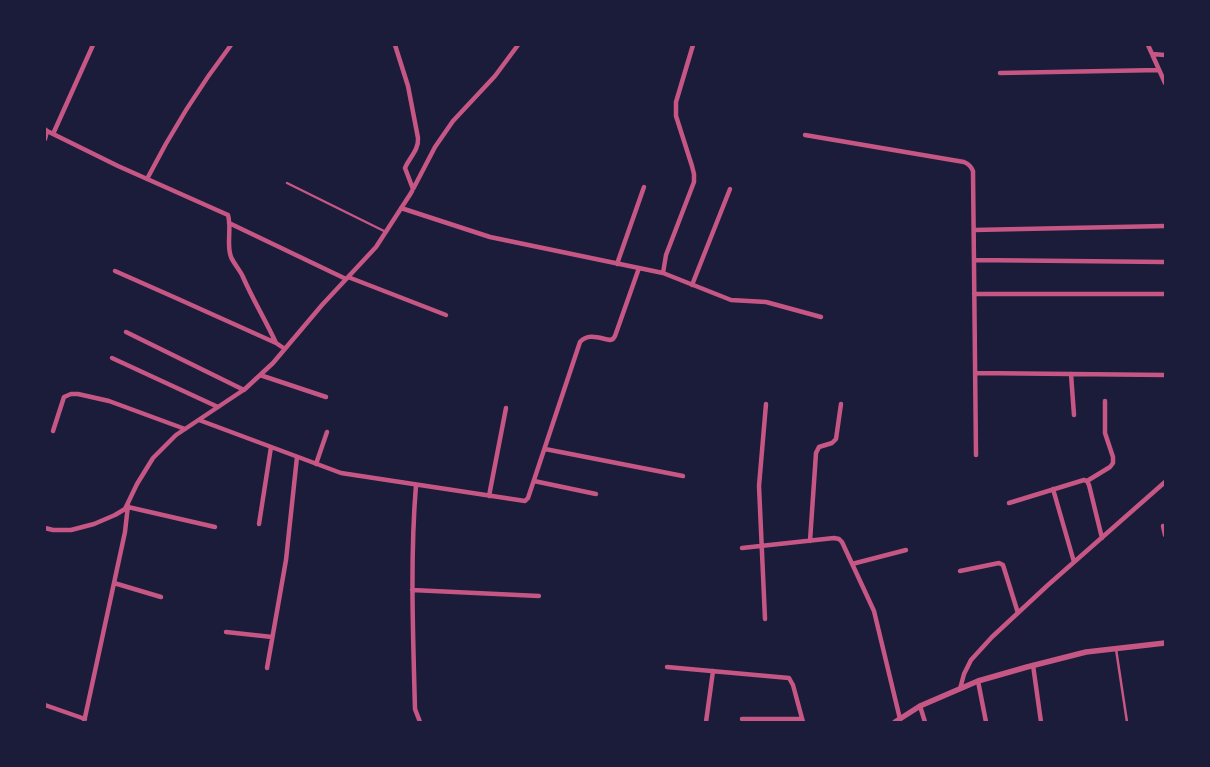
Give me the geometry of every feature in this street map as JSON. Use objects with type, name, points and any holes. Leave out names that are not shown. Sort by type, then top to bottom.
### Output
[{"type":"street","points":[[53,134],[93,45]]},
{"type":"street","points":[[147,179],[171,133],[231,45]]},
{"type":"street","points":[[395,45],[408,86],[418,138],[417,147],[405,168],[413,189]]},
{"type":"street","points":[[45,528],[71,530],[94,524],[125,509],[137,484],[153,458],[176,436],[244,390],[273,363],[322,305],[376,247],[413,189],[434,147],[453,121],[495,76],[518,45]]},
{"type":"street","points":[[663,273],[666,255],[694,182],[692,166],[675,109],[693,45]]},
{"type":"street","points":[[1148,45],[1165,83]]},
{"type":"street","points":[[1152,54],[1165,55]]},
{"type":"street","points":[[1000,73],[1159,70]]},
{"type":"street","points":[[45,139],[46,130],[147,179],[228,215],[231,257],[243,276],[276,343]]},
{"type":"street","points":[[805,135],[964,162],[969,164],[973,171],[976,455]]},
{"type":"street","points":[[617,264],[644,187]]},
{"type":"street","points":[[692,285],[730,189]]},
{"type":"street","points":[[401,208],[490,237],[663,273],[731,300],[766,302],[821,317]]},
{"type":"street","points":[[229,223],[347,278],[446,315]]},
{"type":"street","points":[[974,230],[1165,226]]},
{"type":"street","points":[[974,260],[1165,262]]},
{"type":"street","points":[[199,420],[341,473],[525,501],[528,498],[534,481],[580,342],[589,336],[613,339],[640,268]]},
{"type":"street","points":[[115,271],[276,343],[285,349]]},
{"type":"street","points":[[974,294],[1165,294]]},
{"type":"street","points":[[126,332],[244,390]]},
{"type":"street","points":[[112,358],[218,407]]},
{"type":"street","points":[[976,373],[1165,375]]},
{"type":"street","points":[[1071,374],[1074,415]]},
{"type":"street","points":[[260,375],[326,397]]},
{"type":"street","points":[[52,431],[64,397],[71,394],[109,401],[185,430]]},
{"type":"street","points":[[1010,503],[1084,480],[1087,481],[1110,467],[1113,463],[1113,457],[1105,433],[1105,401]]},
{"type":"street","points":[[765,619],[759,486],[766,404]]},
{"type":"street","points":[[810,541],[816,450],[819,447],[832,443],[836,439],[842,404]]},
{"type":"street","points":[[489,496],[506,408]]},
{"type":"street","points":[[316,464],[327,432]]},
{"type":"street","points":[[258,524],[271,447]]},
{"type":"street","points":[[544,449],[684,476]]},
{"type":"street","points":[[267,668],[286,560],[297,456]]},
{"type":"street","points":[[534,481],[596,494]]},
{"type":"street","points":[[1087,481],[1102,538]]},
{"type":"street","points":[[960,689],[964,674],[971,660],[992,637],[1165,482]]},
{"type":"street","points":[[416,485],[412,590],[415,709],[420,722]]},
{"type":"street","points":[[1053,489],[1074,562]]},
{"type":"street","points":[[128,504],[215,526]]},
{"type":"street","points":[[45,705],[84,720],[125,532],[128,504]]},
{"type":"street","points":[[1163,526],[1165,535]]},
{"type":"street","points":[[742,548],[834,538],[842,542],[874,611],[897,720],[920,706],[960,689],[1033,665],[1086,652],[1165,643]]},
{"type":"street","points":[[852,564],[906,550]]},
{"type":"street","points":[[960,571],[999,564],[1003,565],[1018,613]]},
{"type":"street","points":[[114,583],[161,597]]},
{"type":"street","points":[[412,590],[539,596]]},
{"type":"street","points":[[226,632],[272,637]]},
{"type":"street","points":[[1033,665],[1041,722]]},
{"type":"street","points":[[667,667],[789,678],[793,685],[803,721],[742,719]]},
{"type":"street","points":[[706,722],[713,671]]},
{"type":"street","points":[[978,682],[986,722]]},
{"type":"street","points":[[920,706],[925,722]]},
{"type":"lane","points":[[287,183],[386,232]]},
{"type":"lane","points":[[1116,648],[1127,722]]}]
